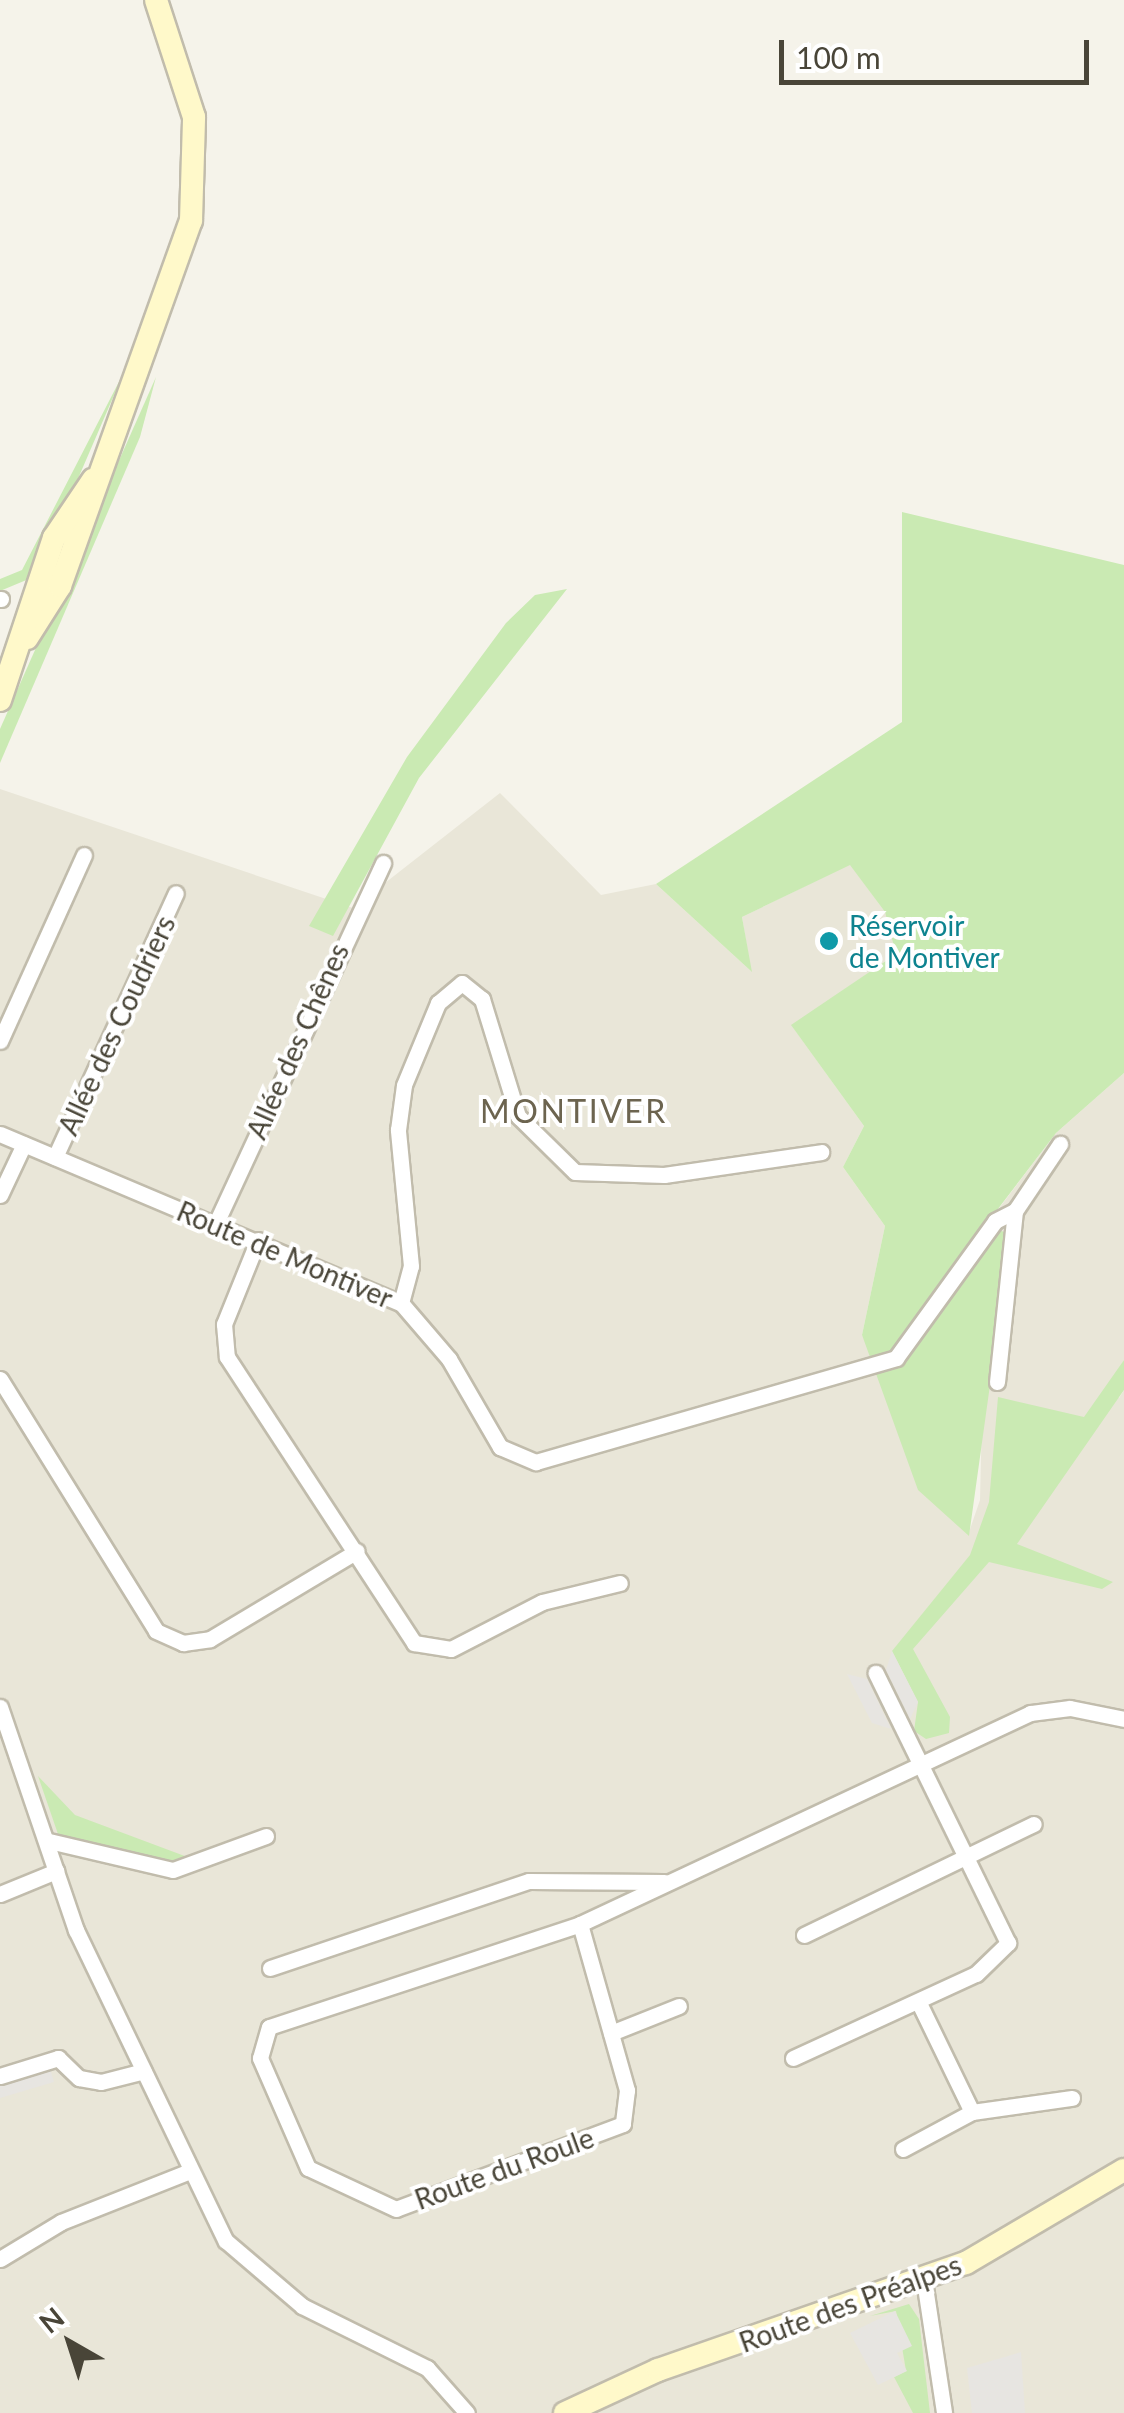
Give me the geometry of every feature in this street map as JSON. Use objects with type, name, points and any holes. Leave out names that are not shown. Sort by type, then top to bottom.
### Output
[{"type":"main road","points":[[0,700],[27,638],[60,586],[94,478],[172,291],[195,196],[189,92],[156,0]]},
{"type":"main road","name":"Route des Préalpes","points":[[565,2413],[658,2370],[924,2280],[1124,2170]]},
{"type":"street","points":[[0,1040],[84,855]]},
{"type":"street","name":"Allée des Chênes","points":[[216,1223],[383,863]]},
{"type":"street","name":"Allée des Coudriers","points":[[55,1157],[176,892]]},
{"type":"street","points":[[400,1303],[410,1266],[398,1130],[404,1086],[438,1003],[462,983],[482,999],[518,1116],[574,1172],[664,1175],[821,1152]]},
{"type":"street","name":"Route de Montiver","points":[[0,1134],[400,1303],[449,1358],[500,1447],[536,1462],[848,1366],[878,1366],[913,1343],[996,1222],[1015,1211],[1060,1144]]},
{"type":"street","points":[[0,1195],[24,1144]]},
{"type":"street","points":[[996,1382],[1015,1211]]},
{"type":"street","points":[[258,1240],[224,1324],[228,1357],[414,1643],[451,1649],[542,1602],[620,1583]]},
{"type":"street","points":[[0,1380],[156,1632],[183,1643],[210,1640],[357,1552]]},
{"type":"street","points":[[793,2058],[918,2003],[993,1964],[1008,1943],[876,1672]]},
{"type":"street","points":[[0,1707],[49,1841],[56,1871],[187,2172],[226,2240],[261,2278],[427,2368],[467,2413]]},
{"type":"street","name":"Route du Roule","points":[[580,1924],[627,2090],[623,2124],[396,2208],[308,2168],[260,2058],[269,2027],[580,1924],[922,1760],[1030,1713],[1070,1708],[1124,1719]]},
{"type":"street","points":[[804,1936],[1034,1824]]},
{"type":"street","points":[[49,1841],[173,1870],[266,1836]]},
{"type":"street","points":[[0,1894],[56,1871]]},
{"type":"street","name":"Route du Roule","points":[[270,1968],[529,1882],[664,1882]]},
{"type":"street","points":[[918,2003],[972,2112]]},
{"type":"street","points":[[611,2033],[680,2006]]},
{"type":"street","points":[[0,2076],[58,2058],[79,2078],[100,2082],[144,2070]]},
{"type":"street","points":[[903,2149],[972,2112],[1072,2098]]},
{"type":"street","points":[[0,2259],[61,2222],[187,2172]]},
{"type":"street","points":[[924,2280],[944,2413]]},
{"type":"shaded area","points":[[0,789],[353,908],[500,793],[601,895],[656,884],[751,971],[742,917],[850,864],[885,912],[897,953],[792,1026],[864,1126],[843,1167],[885,1226],[862,1335],[968,1535],[980,1500],[986,1244],[978,1236],[1056,1133],[1124,1073],[1124,1360],[1106,1390],[1119,1398],[1124,1390],[1124,2413],[0,2413]]},
{"type":"shaded area","points":[[892,1651],[918,1702],[910,1719],[886,1670]]},
{"type":"shaded area","points":[[847,1674],[867,1679],[891,1729],[872,1723]]},
{"type":"shaded area","points":[[49,2066],[54,2082],[0,2098],[0,2081]]},
{"type":"shaded area","points":[[895,2311],[912,2346],[897,2353],[907,2371],[878,2385],[850,2333]]},
{"type":"shaded area","points":[[1021,2352],[1025,2413],[972,2413],[967,2368]]},
{"type":"green space","points":[[124,372],[36,576],[0,591],[0,579],[22,570]]},
{"type":"green space","points":[[156,377],[140,437],[0,763],[0,729]]},
{"type":"green space","points":[[902,512],[1124,565],[1124,1073],[1056,1133],[978,1235],[986,1244],[998,1230],[1011,1234],[969,1536],[918,1490],[862,1335],[885,1226],[843,1167],[864,1126],[791,1025],[896,954],[885,912],[850,865],[742,917],[752,972],[656,884],[902,722]]},
{"type":"green space","points":[[567,589],[419,778],[333,936],[309,926],[407,757],[506,623],[535,595]]},
{"type":"green space","points":[[1124,1360],[1124,1390],[1017,1544],[1113,1582],[1102,1589],[989,1562],[913,1649],[950,1717],[949,1733],[926,1739],[914,1731],[918,1702],[892,1651],[970,1555],[989,1502],[998,1397],[1084,1417]]},
{"type":"green space","points":[[38,1776],[75,1815],[190,1858],[171,1863],[59,1837]]},
{"type":"green space","points":[[909,2304],[919,2319],[930,2413],[913,2413],[894,2377],[906,2371],[896,2311],[870,2316]]},
{"type":"place","name":"Réservoir de Montiver","points":[[829,941]]},
{"type":"district","name":"MONTIVER","points":[[574,1111]]}]
